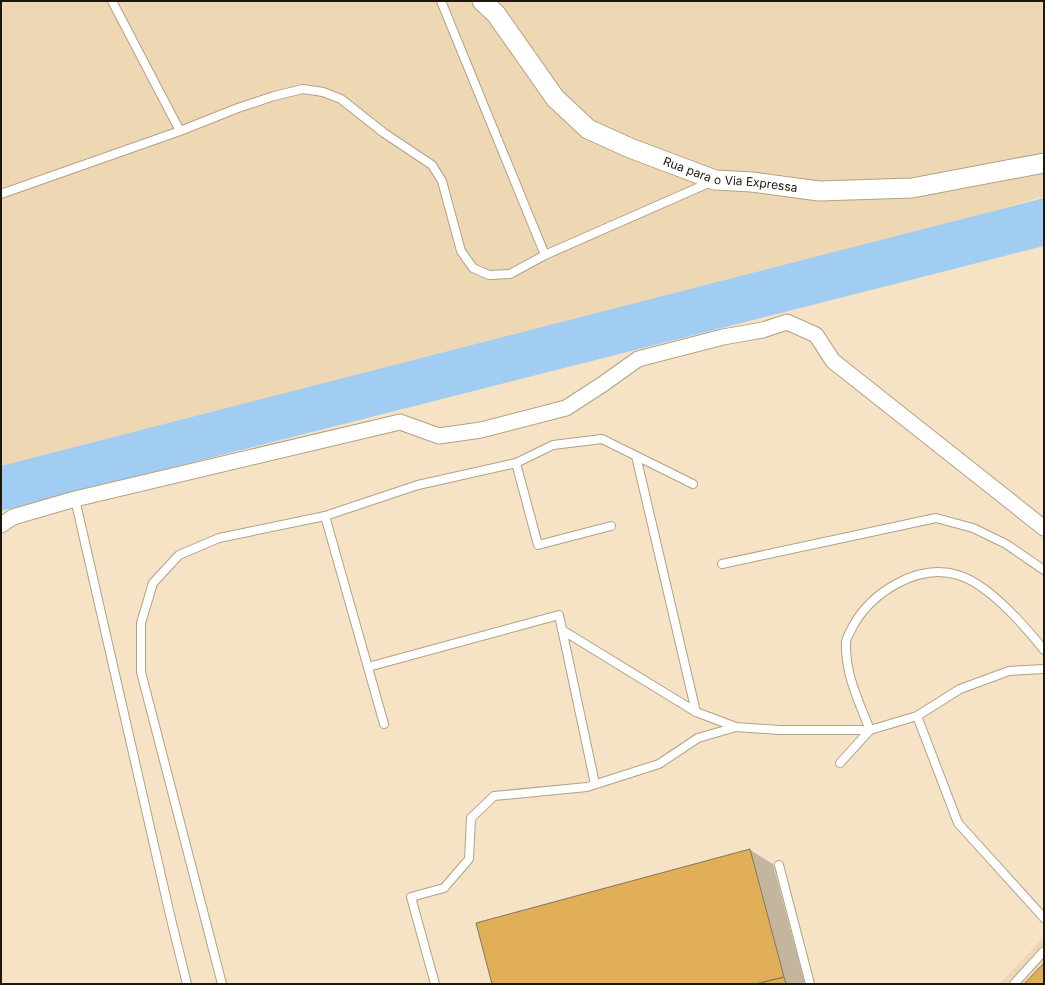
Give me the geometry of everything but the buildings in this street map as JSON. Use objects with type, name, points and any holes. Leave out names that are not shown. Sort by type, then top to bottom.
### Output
[{"type":"street","name":"Rua para o Via Expressa","points":[[482,1],[496,14],[555,98],[588,129],[630,148],[715,180],[752,182],[819,190],[912,188],[1044,163]]},
{"type":"street","points":[[1,525],[13,517],[75,499],[400,422],[439,436],[481,430],[566,408],[603,384],[638,358],[723,337],[763,330],[787,322],[816,335],[833,361],[1044,528]]},
{"type":"lane","points":[[112,1],[180,132]]},
{"type":"lane","points":[[441,1],[545,254]]},
{"type":"lane","points":[[1,194],[180,132],[238,108],[274,96],[303,89],[323,92],[341,99],[384,133],[432,165],[442,181],[461,251],[473,268],[489,275],[510,274],[545,254],[715,180]]},
{"type":"lane","points":[[222,984],[142,672],[141,623],[153,583],[178,555],[219,538],[325,516],[418,485],[516,463],[553,445],[602,439],[693,484]]},
{"type":"lane","points":[[636,456],[696,712]]},
{"type":"lane","points":[[516,463],[538,545],[611,526]]},
{"type":"lane","points":[[75,499],[166,900],[187,984]]},
{"type":"lane","points":[[325,516],[384,724]]},
{"type":"lane","points":[[722,564],[936,518],[973,528],[1006,544],[1044,570]]},
{"type":"lane","points":[[870,730],[854,689],[847,664],[846,640],[857,619],[872,602],[891,588],[914,575],[935,572],[958,575],[979,585],[1019,621],[1044,650]]},
{"type":"lane","points":[[368,667],[559,615],[595,784]]},
{"type":"lane","points":[[562,630],[696,712],[736,727],[780,730],[870,730],[917,716],[960,689],[1009,670],[1044,669]]},
{"type":"lane","points":[[917,716],[958,823],[1044,918]]},
{"type":"lane","points":[[435,984],[411,897],[444,888],[469,859],[471,818],[494,796],[587,787],[659,764],[698,738],[736,727]]},
{"type":"lane","points":[[840,763],[870,730]]},
{"type":"lane","points":[[779,865],[810,984]]},
{"type":"lane","points":[[1014,984],[1044,951]]},
{"type":"shaded area","points":[[1,1],[1044,1],[1044,196],[1,507]]},
{"type":"shaded area","points":[[1044,937],[1044,984],[999,984]]},
{"type":"water","points":[[1044,198],[1044,246],[1,511],[1,466]]}]
